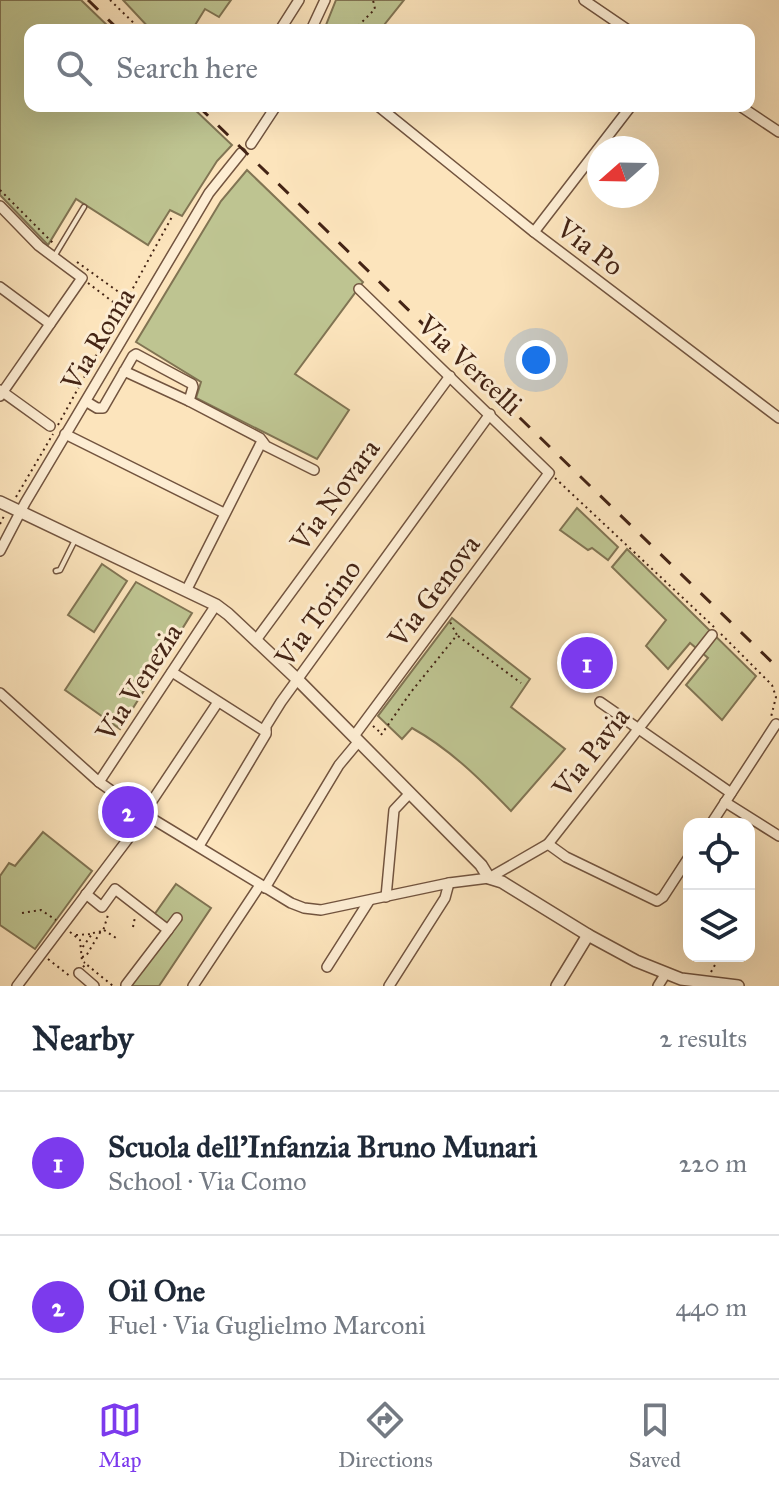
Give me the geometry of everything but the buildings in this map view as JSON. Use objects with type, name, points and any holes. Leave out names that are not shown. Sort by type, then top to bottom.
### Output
[{"type":"street","points":[[284,24],[299,0]]},
{"type":"street","points":[[314,24],[325,0]]},
{"type":"street","points":[[584,0],[619,24]]},
{"type":"street","points":[[251,144],[272,112]]},
{"type":"street","name":"Via Po","points":[[385,112],[534,232],[779,418]]},
{"type":"street","points":[[534,232],[626,112]]},
{"type":"street","points":[[749,112],[779,132]]},
{"type":"street","name":"Via Roma","points":[[0,551],[9,507],[87,402],[209,193],[241,153]]},
{"type":"street","points":[[0,206],[39,246],[82,278],[1,392],[50,426]]},
{"type":"street","points":[[0,287],[50,324]]},
{"type":"street","name":"Via Vercelli","points":[[359,289],[549,473]]},
{"type":"street","points":[[87,402],[103,408],[133,356],[141,355],[192,384],[189,401]]},
{"type":"street","points":[[124,371],[189,401],[314,470]]},
{"type":"street","name":"Via Novara","points":[[256,640],[450,376]]},
{"type":"street","name":"Via Torino","points":[[199,846],[266,732],[266,726],[297,679],[490,414]]},
{"type":"street","points":[[65,434],[224,513]]},
{"type":"street","points":[[186,591],[262,441]]},
{"type":"street","name":"Via Genova","points":[[193,986],[262,886],[356,739],[549,473]]},
{"type":"street","points":[[9,507],[216,605],[297,679],[481,865],[489,878]]},
{"type":"street","name":"Via Venezia","points":[[99,782],[216,605]]},
{"type":"street","name":"Via Pavia","points":[[489,878],[548,844],[712,635]]},
{"type":"street","points":[[172,672],[266,732]]},
{"type":"street","points":[[0,693],[99,782],[145,814],[291,903],[312,910],[336,908],[449,883],[489,878],[502,882],[636,961],[681,979],[738,986]]},
{"type":"street","points":[[17,986],[145,814],[218,702]]},
{"type":"street","points":[[600,702],[779,836]]},
{"type":"street","points":[[715,818],[776,724]]},
{"type":"street","points":[[386,897],[394,810],[410,793]]},
{"type":"street","points":[[548,844],[566,857],[657,901],[663,897],[683,866]]},
{"type":"street","points":[[99,877],[168,930]]},
{"type":"street","points":[[389,986],[445,898],[449,883]]},
{"type":"street","points":[[86,894],[102,907],[115,889]]},
{"type":"street","points":[[327,967],[369,901]]},
{"type":"street","points":[[126,985],[177,918]]},
{"type":"street","points":[[557,986],[588,935]]},
{"type":"street","points":[[79,973],[94,986]]},
{"type":"street","points":[[658,986],[666,973]]},
{"type":"lane","points":[[54,257],[84,207]]},
{"type":"lane","points":[[56,571],[60,570],[76,538]]},
{"type":"path","points":[[110,0],[135,24]]},
{"type":"path","points":[[360,24],[375,9],[373,0]]},
{"type":"path","points":[[9,507],[67,410],[173,215]]},
{"type":"path","points":[[82,278],[122,308]]},
{"type":"path","points":[[549,473],[767,677],[775,691],[770,716],[776,724]]},
{"type":"path","points":[[444,615],[457,635],[521,683]]},
{"type":"path","points":[[381,735],[457,635]]},
{"type":"path","points":[[82,957],[86,956],[108,915]]},
{"type":"path","points":[[75,936],[102,930]]},
{"type":"path","points":[[102,930],[116,938]]},
{"type":"path","points":[[81,949],[92,934]]},
{"type":"path","points":[[705,982],[717,962]]},
{"type":"green space","points":[[0,0],[81,0],[106,24],[24,24],[24,112],[197,112],[232,145],[217,161],[182,216],[170,210],[148,245],[76,199],[48,245],[0,195]]},
{"type":"green space","points":[[123,0],[231,0],[219,17],[205,9],[196,24],[145,24]]},
{"type":"green space","points":[[336,0],[404,0],[385,24],[326,24]]},
{"type":"green space","points":[[247,170],[363,282],[295,374],[349,410],[317,459],[196,398],[201,382],[136,342],[221,201]]},
{"type":"green space","points":[[577,508],[618,547],[608,560],[560,530]]},
{"type":"green space","points":[[627,549],[756,676],[722,720],[686,685],[708,658],[690,643],[668,669],[646,646],[666,620],[612,567]]},
{"type":"green space","points":[[102,564],[127,581],[94,632],[68,615]]},
{"type":"green space","points":[[136,582],[192,613],[120,729],[65,690]]},
{"type":"green space","points":[[452,618],[530,679],[511,707],[565,749],[511,811],[439,745],[412,728],[402,739],[378,716]]},
{"type":"green space","points":[[43,832],[92,871],[35,949],[0,925],[0,876],[9,863],[15,866]]},
{"type":"green space","points":[[176,884],[211,908],[159,986],[130,986],[167,925],[154,915]]},
{"type":"railway","points":[[88,0],[113,24]]},
{"type":"railway","points":[[204,112],[779,669]]},
{"type":"place","name":"Scuola dell'Infanzia Bruno Munari","points":[[587,663]]},
{"type":"place","name":"Oil One","points":[[128,812]]}]
